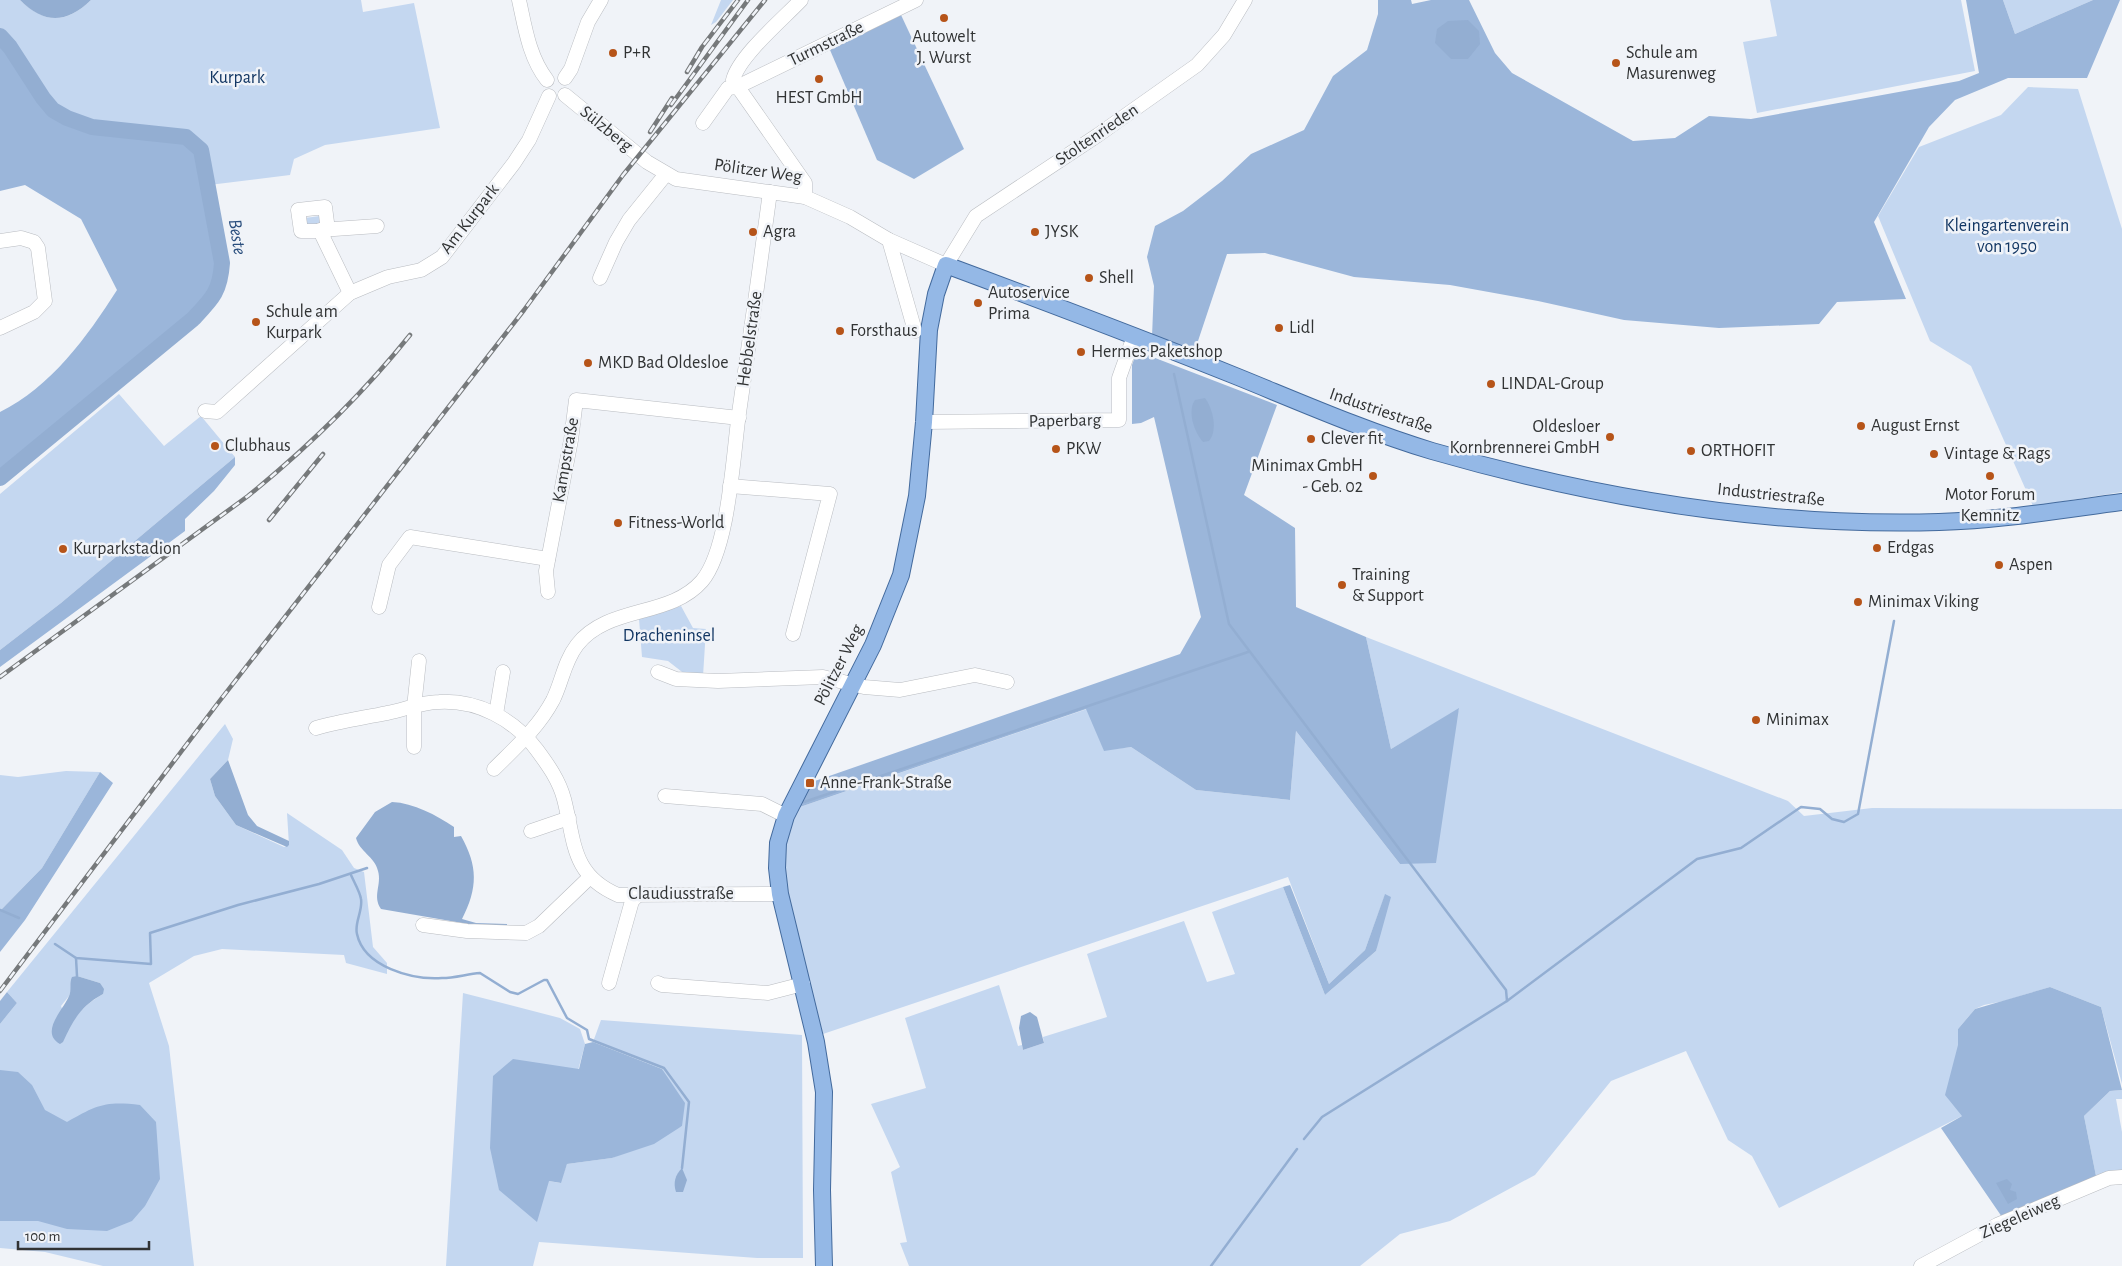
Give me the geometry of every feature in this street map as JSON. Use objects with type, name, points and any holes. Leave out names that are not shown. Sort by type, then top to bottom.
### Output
[{"type":"main road","name":"Industriestraße","points":[[946,265],[1134,336],[1309,407],[1429,450],[1533,478],[1639,498],[1752,514],[1838,521],[1888,522],[2008,518],[2122,502]]},
{"type":"main road","name":"Pölitzer Weg","points":[[824,1266],[824,1092],[816,1042],[780,894],[777,868],[778,843],[786,816],[888,611],[901,575],[917,496],[924,422],[928,330],[936,294],[946,265]]},
{"type":"street","points":[[519,0],[530,47],[536,64],[546,80],[545,90],[549,96]]},
{"type":"street","points":[[546,80],[555,74],[565,78],[571,69],[588,22],[601,0]]},
{"type":"street","points":[[801,0],[740,64],[733,80],[805,183],[805,197]]},
{"type":"street","name":"Turmstraße","points":[[703,123],[728,88],[737,87],[916,0]]},
{"type":"street","name":"Stoltenrieden","points":[[946,265],[976,216],[1098,135],[1198,65],[1224,35],[1245,0]]},
{"type":"street","name":"Sülzberg","points":[[549,96],[555,98],[565,95],[569,89],[565,78]]},
{"type":"street","name":"Sülzberg","points":[[565,95],[647,162]]},
{"type":"street","name":"Am Kurpark","points":[[205,411],[217,412],[350,293],[388,277],[421,270],[442,256],[514,163],[529,140],[549,96]]},
{"type":"street","name":"Pölitzer Weg","points":[[647,162],[676,179],[805,197],[850,217],[888,240],[946,265]]},
{"type":"street","points":[[600,278],[616,242],[629,220],[666,174]]},
{"type":"street","name":"Hebbelstraße","points":[[526,736],[539,725],[554,698],[564,668],[577,645],[599,626],[684,596],[703,579],[711,567],[720,541],[730,486],[770,192]]},
{"type":"street","points":[[350,293],[324,230],[377,226]]},
{"type":"street","points":[[0,241],[21,238],[34,242],[38,248],[45,301],[34,312],[0,328]]},
{"type":"street","points":[[888,240],[915,332]]},
{"type":"street","name":"Paperbarg","points":[[924,422],[1119,420],[1119,378],[1134,336]]},
{"type":"street","name":"Kampstraße","points":[[548,592],[546,581],[548,559],[571,440],[576,400],[739,418]]},
{"type":"street","points":[[730,486],[830,494],[793,634]]},
{"type":"street","points":[[379,607],[389,565],[410,537],[548,559]]},
{"type":"street","points":[[414,747],[414,707],[420,661]]},
{"type":"street","points":[[496,714],[503,672]]},
{"type":"street","points":[[658,672],[676,679],[758,681],[822,676],[864,687],[900,690],[975,675],[1007,682]]},
{"type":"street","name":"Claudiusstraße","points":[[316,728],[438,702],[466,703],[496,714],[526,736],[555,774],[569,818],[581,866],[590,877],[607,890],[618,895],[780,894]]},
{"type":"street","points":[[494,769],[526,736]]},
{"type":"street","points":[[665,796],[762,804],[786,816]]},
{"type":"street","points":[[531,831],[569,818]]},
{"type":"street","points":[[423,925],[468,932],[526,933],[539,926],[590,877]]},
{"type":"street","points":[[609,984],[632,901],[638,895]]},
{"type":"street","points":[[658,983],[662,986],[768,993],[803,984]]},
{"type":"street","name":"Ziegeleiweg","points":[[1921,1266],[1997,1225],[2108,1178],[2122,1177]]},
{"type":"green space","name":"Kurpark","points":[[0,0],[20,0],[38,13],[56,18],[73,13],[91,0],[361,0],[363,12],[414,3],[440,128],[325,145],[294,159],[290,175],[209,185],[201,150],[186,137],[92,127],[67,118],[53,110],[0,36]]},
{"type":"green space","points":[[721,0],[733,0],[716,22],[711,25]]},
{"type":"green space","points":[[1770,0],[1961,0],[1975,71],[1757,113],[1743,42],[1777,36]]},
{"type":"green space","points":[[2003,0],[2093,0],[2015,34]]},
{"type":"green space","name":"Kleingartenverein von 1950","points":[[2028,87],[2078,89],[2122,229],[2122,492],[2033,506],[1971,366],[1930,341],[1878,216],[1919,147],[2001,115]]},
{"type":"green space","points":[[320,216],[321,224],[306,226],[305,218]]},
{"type":"green space","name":"Kurparkstadion","points":[[119,394],[164,446],[201,416],[235,457],[61,603],[0,650],[0,494]]},
{"type":"green space","name":"Dracheninsel","points":[[681,606],[693,628],[706,629],[703,676],[686,675],[668,661],[642,657],[639,619]]},
{"type":"green space","points":[[1366,637],[1788,801],[1804,816],[1872,808],[2122,809],[2122,1084],[2101,1007],[2050,987],[1975,1009],[1958,1029],[1962,1116],[1779,1208],[1752,1156],[1728,1140],[1686,1051],[1611,1081],[1535,1175],[1450,1221],[1400,1234],[1360,1266],[909,1266],[900,1243],[907,1242],[891,1172],[900,1167],[871,1104],[926,1088],[905,1018],[999,985],[1018,1046],[1022,1045],[1023,1050],[1044,1043],[1043,1037],[1107,1017],[1087,954],[1184,921],[1207,982],[1235,974],[1212,912],[1283,887],[1325,995],[1376,951],[1385,895],[1365,950],[1329,984],[1288,877],[823,1034],[785,894],[784,845],[797,808],[1087,709],[1104,750],[1131,747],[1196,790],[1290,800],[1296,731],[1400,864],[1459,709],[1391,749]]},
{"type":"green space","points":[[225,724],[233,739],[228,760],[210,779],[215,796],[236,825],[284,847],[289,845],[287,813],[342,850],[354,868],[364,872],[373,947],[387,963],[387,974],[346,963],[344,955],[222,949],[194,956],[149,983],[169,1046],[194,1266],[103,1266],[45,1252],[0,1248],[0,1024],[17,1003],[7,992]],"holes":[[[77,976],[100,983],[103,994],[83,1008],[69,1028],[61,1006],[69,996]]]},
{"type":"green space","points":[[66,771],[100,772],[42,868],[0,911],[0,775],[18,777]]},
{"type":"green space","points":[[463,993],[560,1018],[580,1029],[585,1044],[549,1181],[560,1183],[567,1164],[612,1158],[682,1126],[662,1069],[593,1042],[601,1020],[802,1035],[803,1258],[757,1258],[539,1242],[533,1266],[446,1266]]},
{"type":"green space","points":[[2122,1090],[2122,1099],[2116,1099],[2122,1132],[2122,1172],[2096,1176],[2084,1116],[2110,1091]]},
{"type":"shaded area","points":[[20,0],[91,0],[73,13],[55,18],[46,17],[38,13]]},
{"type":"shaded area","points":[[1378,0],[1411,0],[1412,4],[1431,0],[1469,0],[1495,53],[1512,73],[1633,141],[1675,138],[1709,116],[1751,119],[1959,81],[1979,73],[1966,0],[2003,0],[2015,34],[2093,0],[2120,0],[2087,78],[2008,78],[1955,100],[1929,127],[1874,222],[1906,299],[1837,302],[1819,324],[1719,328],[1624,320],[1538,301],[1450,285],[1354,277],[1265,253],[1227,254],[1194,353],[1152,337],[1154,286],[1147,257],[1155,226],[1183,211],[1222,181],[1251,154],[1304,130],[1333,76],[1367,50],[1378,14]]},
{"type":"shaded area","points":[[901,15],[964,149],[914,179],[877,160],[830,50]]},
{"type":"shaded area","points":[[1468,20],[1479,31],[1480,44],[1468,59],[1451,59],[1435,43],[1437,29],[1448,21]]},
{"type":"shaded area","points":[[0,36],[10,47],[43,98],[53,110],[67,118],[92,127],[186,137],[201,150],[222,263],[219,281],[214,294],[193,319],[0,478],[0,412],[18,402],[52,375],[80,343],[117,290],[81,219],[25,185],[0,191]]},
{"type":"shaded area","points":[[1137,351],[1277,405],[1244,495],[1295,528],[1296,607],[1366,637],[1391,749],[1459,708],[1436,863],[1400,864],[1296,731],[1290,800],[1196,790],[1131,747],[1104,751],[1086,709],[797,808],[812,782],[1180,654],[1201,617],[1154,417],[1141,423],[1132,424],[1132,365]]},
{"type":"shaded area","points":[[1205,398],[1212,414],[1214,425],[1209,441],[1203,442],[1194,427],[1192,410],[1195,400]]},
{"type":"shaded area","points":[[235,457],[235,465],[214,491],[185,519],[185,531],[0,667],[0,650],[61,603]]},
{"type":"shaded area","points":[[228,760],[248,815],[257,826],[289,841],[287,847],[236,825],[215,796],[210,779]]},
{"type":"shaded area","points":[[100,772],[113,783],[25,920],[0,952],[0,911],[42,868]]},
{"type":"shaded area","points":[[392,802],[424,810],[454,827],[454,837],[461,836],[471,857],[474,877],[471,897],[462,919],[476,923],[507,924],[507,927],[468,924],[381,909],[377,900],[378,871],[371,858],[360,847],[356,838],[375,812]]},
{"type":"shaded area","points":[[1290,885],[1329,984],[1365,950],[1385,894],[1391,897],[1376,951],[1325,995],[1283,887]]},
{"type":"shaded area","points":[[77,976],[100,983],[104,989],[103,994],[89,1003],[78,1014],[63,1042],[60,1044],[54,1039],[52,1027],[69,996],[72,977]]},
{"type":"shaded area","points":[[2050,987],[2101,1007],[2122,1090],[2110,1091],[2084,1116],[2096,1176],[2002,1217],[1941,1128],[1962,1116],[1945,1095],[1958,1045],[1958,1029],[1975,1009]]},
{"type":"shaded area","points":[[7,992],[17,1003],[0,1024],[0,1001]]},
{"type":"shaded area","points":[[1030,1012],[1037,1017],[1044,1043],[1023,1050],[1019,1028],[1021,1016]]},
{"type":"shaded area","points":[[593,1042],[662,1069],[685,1103],[682,1126],[654,1144],[612,1158],[567,1164],[561,1183],[549,1181],[537,1222],[499,1190],[490,1148],[493,1076],[513,1059],[579,1069],[585,1044]]},
{"type":"shaded area","points":[[0,1070],[18,1072],[32,1085],[45,1110],[67,1122],[94,1108],[118,1104],[140,1105],[156,1122],[160,1179],[145,1206],[132,1221],[107,1231],[67,1229],[38,1221],[0,1221]]},
{"type":"shaded area","points":[[682,1168],[687,1180],[683,1192],[676,1192],[675,1179]]},
{"type":"shaded area","points":[[2007,1179],[2012,1184],[2010,1190],[2016,1192],[2017,1199],[2008,1204],[1996,1183]]},
{"type":"waterway","name":"Beste","points":[[0,36],[10,47],[43,98],[53,110],[67,118],[92,127],[186,137],[201,150],[222,263],[219,281],[214,294],[193,319],[0,478]]},
{"type":"waterway","points":[[1174,374],[1229,624],[1506,990],[1507,1001],[1322,1117],[1304,1139]]},
{"type":"waterway","points":[[1507,1001],[1697,859],[1741,848],[1801,807],[1820,809],[1832,819],[1844,822],[1858,814],[1894,621]]},
{"type":"waterway","points":[[804,802],[1248,652]]},
{"type":"waterway","points":[[55,944],[76,958],[151,964],[150,933],[238,905],[319,884],[367,868]]},
{"type":"waterway","points":[[351,875],[361,899],[357,934],[361,945],[379,963],[404,974],[417,977],[452,977],[480,973],[510,992],[518,994],[547,980],[567,1018],[587,1030],[589,1039],[664,1068],[689,1102],[682,1168]]},
{"type":"waterway","points":[[0,910],[19,918]]},
{"type":"waterway","points":[[76,958],[77,976]]},
{"type":"waterway","points":[[1211,1266],[1297,1149]]},
{"type":"railway","points":[[687,72],[702,47],[738,0]]},
{"type":"railway","points":[[671,105],[748,0]]},
{"type":"railway","points":[[0,991],[218,703],[524,310],[623,175],[765,0]]},
{"type":"railway","points":[[650,132],[672,98]]},
{"type":"railway","points":[[0,677],[270,478],[313,440],[353,400],[410,335]]},
{"type":"railway","points":[[269,520],[323,454]]},
{"type":"place","name":"Autowelt J. Wurst","points":[[944,18]]},
{"type":"place","name":"P+R","points":[[613,53]]},
{"type":"place","name":"Schule am Masurenweg","points":[[1616,63]]},
{"type":"place","name":"HEST GmbH","points":[[819,79]]},
{"type":"place","name":"Agra","points":[[753,232]]},
{"type":"place","name":"JYSK","points":[[1035,232]]},
{"type":"place","name":"Shell","points":[[1089,278]]},
{"type":"place","name":"Autoservice Prima","points":[[978,303]]},
{"type":"place","name":"Schule am Kurpark","points":[[256,322]]},
{"type":"place","name":"Lidl","points":[[1279,328]]},
{"type":"place","name":"Forsthaus","points":[[840,331]]},
{"type":"place","name":"Hermes Paketshop","points":[[1081,352]]},
{"type":"place","name":"MKD Bad Oldesloe","points":[[588,363]]},
{"type":"place","name":"LINDAL-Group","points":[[1491,384]]},
{"type":"place","name":"August Ernst","points":[[1861,426]]},
{"type":"place","name":"Oldesloer Kornbrennerei GmbH","points":[[1610,437]]},
{"type":"place","name":"Clever fit","points":[[1311,439]]},
{"type":"place","name":"Clubhaus","points":[[215,446]]},
{"type":"place","name":"PKW","points":[[1056,449]]},
{"type":"place","name":"ORTHOFIT","points":[[1691,451]]},
{"type":"place","name":"Vintage & Rags","points":[[1934,454]]},
{"type":"place","name":"Minimax GmbH - Geb. 02","points":[[1373,476]]},
{"type":"place","name":"Motor Forum Kemnitz","points":[[1990,476]]},
{"type":"place","name":"Fitness-World","points":[[618,523]]},
{"type":"place","name":"Erdgas","points":[[1877,548]]},
{"type":"place","name":"Kurparkstadion","points":[[63,549]]},
{"type":"place","name":"Aspen","points":[[1999,565]]},
{"type":"place","name":"Training & Support","points":[[1342,585]]},
{"type":"place","name":"Minimax Viking","points":[[1858,602]]},
{"type":"place","name":"Minimax","points":[[1756,720]]},
{"type":"place","name":"Anne-Frank-Straße","points":[[810,783]]}]
